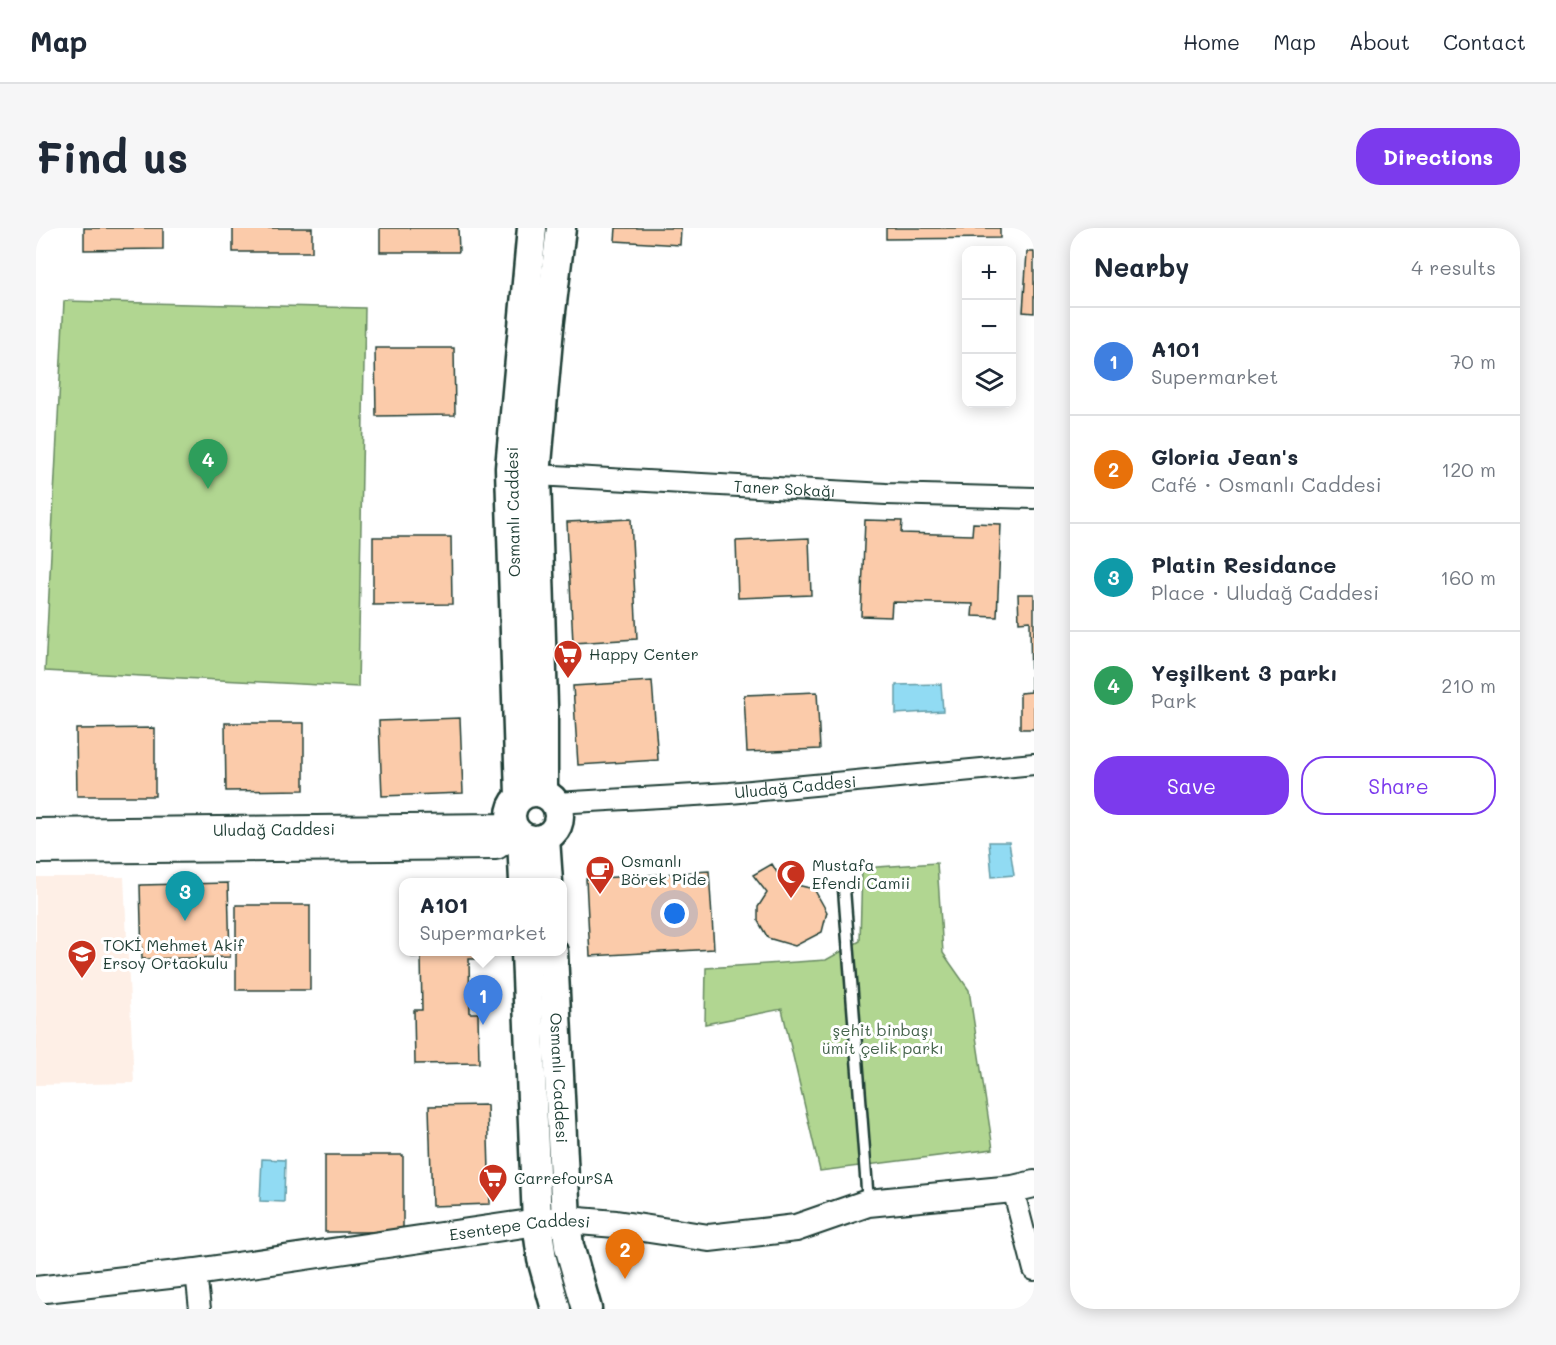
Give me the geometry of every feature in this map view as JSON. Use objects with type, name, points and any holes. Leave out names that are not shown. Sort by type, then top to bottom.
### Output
[{"type":"main road","name":"Osmanlı Caddesi","points":[[532,228],[510,468],[540,798]]},
{"type":"main road","name":"Osmanlı Caddesi","points":[[540,798],[543,705],[536,475],[549,328],[561,228]]},
{"type":"main road","points":[[524,833],[552,833],[557,827],[559,811],[540,798],[511,809],[546,878]]},
{"type":"main road","points":[[524,833],[524,878]]},
{"type":"main road","name":"Osmanlı Caddesi","points":[[526,956],[537,1222],[542,1259],[556,1309]]},
{"type":"main road","name":"Osmanlı Caddesi","points":[[553,956],[566,1220],[569,1246],[587,1309]]},
{"type":"street","name":"Taner Sokağı","points":[[536,475],[886,494],[1034,498]]},
{"type":"street","name":"Uludağ Caddesi","points":[[540,798],[730,793],[1034,764]]},
{"type":"street","name":"Uludağ Caddesi","points":[[36,832],[499,827],[524,833]]},
{"type":"street","points":[[36,850],[496,846],[524,833]]},
{"type":"street","points":[[1024,1186],[1034,1270]]},
{"type":"street","name":"Esentepe Caddesi","points":[[36,1290],[196,1272],[537,1222],[566,1220],[616,1224],[709,1238],[796,1228],[868,1203],[1024,1186]]},
{"type":"street","points":[[196,1272],[200,1309]]},
{"type":"lane","points":[[844,890],[868,1203]]},
{"type":"shaded area","name":"TOKİ Mehmet Akif Ersoy Ortaokulu","points":[[36,877],[124,877],[134,1083],[36,1085]]},
{"type":"green space","points":[[64,301],[365,308],[358,687],[45,671]]},
{"type":"green space","name":"şehit binbaşı ümit çelik parkı","points":[[937,863],[943,953],[969,990],[993,1149],[820,1171],[782,1009],[705,1024],[706,968],[826,960],[860,941],[862,868]]},
{"type":"water","points":[[941,684],[943,711],[896,714],[896,685]]},
{"type":"water","points":[[989,842],[1009,842],[1014,875],[992,877]]},
{"type":"water","points":[[262,1159],[285,1160],[284,1202],[260,1201]]},
{"type":"building","points":[[84,228],[163,228],[163,249],[84,250]]},
{"type":"building","points":[[233,228],[312,228],[312,252],[233,252]]},
{"type":"building","points":[[380,228],[458,228],[459,252],[380,252]]},
{"type":"building","points":[[616,228],[681,228],[680,245],[615,241]]},
{"type":"building","points":[[886,228],[1000,228],[1000,238],[886,239]]},
{"type":"building","points":[[1027,252],[1034,252],[1034,313],[1023,312]]},
{"type":"building","points":[[375,348],[454,348],[455,415],[376,416]]},
{"type":"building","points":[[631,519],[637,639],[573,643],[567,522]]},
{"type":"building","points":[[865,520],[902,521],[901,533],[972,535],[973,523],[1001,524],[997,617],[972,616],[973,604],[892,602],[891,617],[861,616]]},
{"type":"building","points":[[373,537],[451,537],[452,604],[373,605]]},
{"type":"building","points":[[809,538],[811,595],[738,598],[736,541]]},
{"type":"building","points":[[1018,594],[1034,594],[1034,729],[1020,729],[1020,693],[1031,692],[1030,621],[1019,622]]},
{"type":"building","points":[[652,681],[658,760],[578,765],[573,686]]},
{"type":"building","points":[[817,692],[820,749],[747,752],[744,695]]},
{"type":"building","points":[[460,718],[463,793],[382,796],[379,721]]},
{"type":"building","points":[[225,723],[304,723],[304,790],[226,791]]},
{"type":"building","points":[[155,728],[155,796],[77,796],[76,729]]},
{"type":"building","name":"Mustafa Efendi Camii","points":[[772,864],[785,886],[797,885],[814,889],[827,912],[822,932],[795,946],[768,938],[758,921],[758,907],[767,893],[753,875]]},
{"type":"building","points":[[709,871],[714,949],[590,956],[586,879]]},
{"type":"building","points":[[228,883],[230,957],[142,959],[140,885]]},
{"type":"building","points":[[236,905],[310,905],[310,990],[236,990]]},
{"type":"building","points":[[421,956],[478,956],[478,959],[469,959],[470,1013],[478,1013],[479,1063],[415,1064],[414,1010],[422,1010]]},
{"type":"building","points":[[487,1105],[490,1204],[432,1206],[429,1106]]},
{"type":"building","points":[[325,1155],[403,1155],[403,1232],[325,1232]]},
{"type":"place","name":"Yeşilkent 3 parkı","points":[[208,489]]},
{"type":"place","name":"Happy Center","points":[[568,680]]},
{"type":"place","name":"Osmanlı Börek Pide","points":[[600,896]]},
{"type":"place","name":"Mustafa Efendi Camii","points":[[791,900]]},
{"type":"place","name":"Platin Residance","points":[[185,921]]},
{"type":"place","name":"TOKİ Mehmet Akif Ersoy Ortaokulu","points":[[82,980]]},
{"type":"place","name":"A101","points":[[483,1025]]},
{"type":"place","name":"CarrefourSA","points":[[493,1204]]},
{"type":"place","name":"Gloria Jean's","points":[[625,1279]]}]
